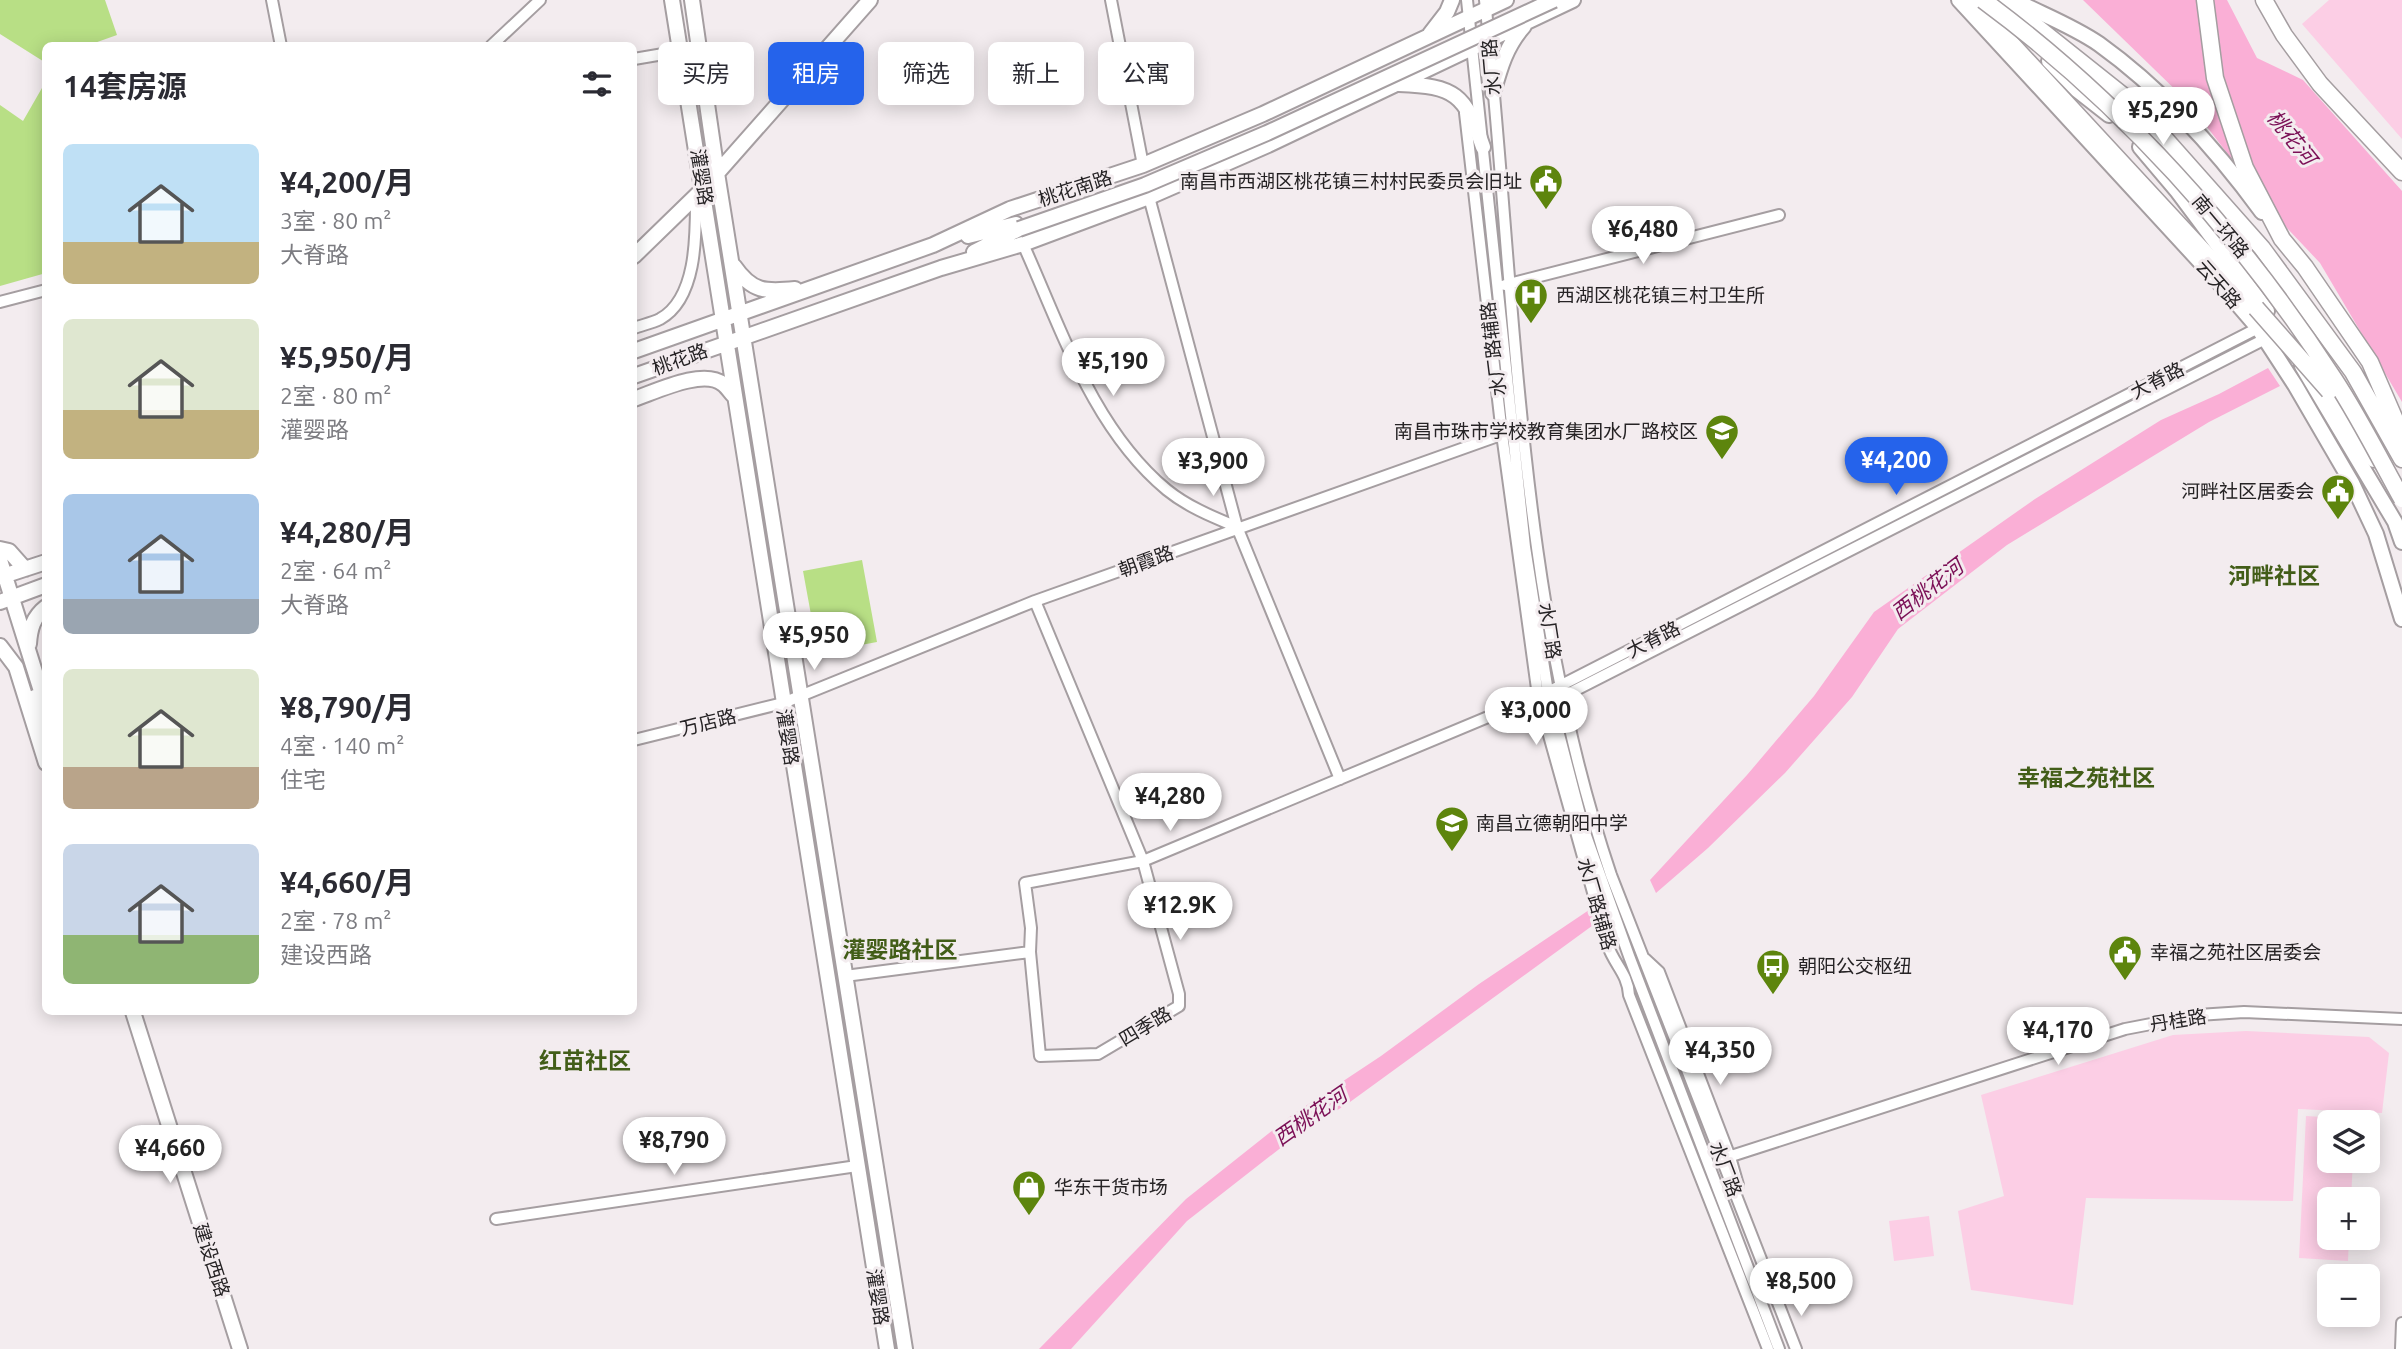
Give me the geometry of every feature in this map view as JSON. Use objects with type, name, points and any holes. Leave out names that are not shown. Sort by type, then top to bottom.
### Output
[{"type":"highway","points":[[1967,0],[2088,127],[2329,391],[2402,500]]},
{"type":"highway","name":"南一环路","points":[[1983,0],[2038,41],[2087,88],[2176,174],[2245,252],[2335,380],[2402,500]]},
{"type":"highway","name":"南一环路","points":[[2003,0],[2136,106],[2262,248],[2353,372],[2402,459]]},
{"type":"highway","points":[[2205,0],[2215,78],[2245,168],[2282,239],[2305,267],[2370,362],[2402,436]]},
{"type":"highway","points":[[2264,0],[2284,35],[2320,84],[2402,172]]},
{"type":"main road","name":"灌婴路","points":[[672,0],[679,42]]},
{"type":"main road","name":"灌婴路","points":[[692,0],[739,313],[905,1349]]},
{"type":"main road","points":[[637,253],[700,192],[870,0]]},
{"type":"main road","points":[[1426,38],[1447,12],[1452,0]]},
{"type":"main road","name":"桃花南路","points":[[637,350],[933,245],[1010,209],[1143,165],[1263,114],[1469,18],[1486,5],[1506,0]]},
{"type":"main road","points":[[941,268],[1018,226],[1143,180],[1278,122],[1543,0]]},
{"type":"main road","points":[[933,245],[1018,226],[1145,185],[1554,0]]},
{"type":"main road","name":"桃花南路","points":[[727,343],[941,268],[1023,244],[1149,197],[1268,145],[1573,0]]},
{"type":"main road","name":"云天路","points":[[1959,0],[2215,278],[2264,339],[2351,483],[2376,534],[2402,619]]},
{"type":"main road","name":"云天路","points":[[1989,0],[2077,90],[2113,119],[2158,168],[2287,338],[2395,522],[2402,542]]},
{"type":"main road","points":[[2014,0],[2098,43],[2165,99],[2224,160],[2282,239]]},
{"type":"main road","points":[[1493,93],[1512,39],[1529,21]]},
{"type":"main road","points":[[1397,83],[1425,85],[1449,92],[1464,103],[1472,116],[1483,147]]},
{"type":"main road","name":"灌婴路","points":[[688,105],[700,192],[727,343],[887,1349]]},
{"type":"main road","points":[[731,262],[746,284],[753,287],[781,290],[817,286]]},
{"type":"main road","name":"桃花路","points":[[637,375],[727,343]]},
{"type":"main road","points":[[637,398],[689,380],[704,379],[721,382],[735,397]]},
{"type":"main road","points":[[0,549],[9,551],[24,569]]},
{"type":"main road","points":[[0,560],[5,600],[42,719]]},
{"type":"main road","points":[[2,581],[42,563]]},
{"type":"main road","points":[[2,581],[42,570]]},
{"type":"main road","points":[[5,600],[42,586]]},
{"type":"main road","points":[[5,600],[29,652],[42,694]]},
{"type":"main road","points":[[29,652],[30,628],[42,610]]},
{"type":"main road","points":[[0,646],[16,667],[42,750]]},
{"type":"main road","name":"建设西路","points":[[134,1015],[240,1349]]},
{"type":"main road","name":"建设西路","points":[[141,1015],[247,1349]]},
{"type":"street","points":[[272,0],[280,42]]},
{"type":"street","points":[[495,42],[540,0]]},
{"type":"street","points":[[1111,0],[1143,165]]},
{"type":"street","name":"水厂路","points":[[1467,0],[1483,147],[1507,285]]},
{"type":"street","name":"水厂路","points":[[1486,5],[1507,285],[1513,430],[1525,547],[1546,697],[1584,830],[1779,1349]]},
{"type":"street","points":[[637,58],[658,55]]},
{"type":"street","name":"水厂路辅路","points":[[1464,103],[1513,430]]},
{"type":"street","points":[[637,327],[660,319],[672,310],[684,287],[695,251],[700,192]]},
{"type":"street","points":[[1149,197],[1237,527],[1340,779]]},
{"type":"street","points":[[1507,285],[1779,215]]},
{"type":"street","points":[[1023,244],[1063,338],[1094,397],[1125,446],[1146,471],[1169,492],[1197,510],[1237,527]]},
{"type":"street","name":"水厂路辅路","points":[[1507,285],[1558,645],[1561,692]]},
{"type":"street","points":[[0,302],[42,291]]},
{"type":"street","name":"大脊路","points":[[1030,952],[1031,928],[1025,883],[1143,861],[1340,779],[1561,692],[2264,339]]},
{"type":"street","name":"水厂路","points":[[1513,430],[1561,692],[1594,826],[1643,957],[1726,1158],[1754,1241],[1796,1349]]},
{"type":"street","name":"朝霞路","points":[[783,703],[1035,601],[1513,430]]},
{"type":"street","name":"四季路","points":[[1030,952],[1040,1056],[1098,1054],[1179,1006],[1179,994],[1143,861],[1035,601]]},
{"type":"street","name":"水厂路辅路","points":[[1546,697],[1608,946],[1628,981],[1629,995],[1768,1349]]},
{"type":"street","name":"万店路","points":[[637,739],[783,703]]},
{"type":"street","points":[[845,976],[1030,952]]},
{"type":"street","name":"丹桂路","points":[[1726,1158],[2125,1029],[2197,1015],[2244,1012],[2402,1019]]},
{"type":"street","points":[[496,1219],[857,1166]]},
{"type":"street","points":[[2400,1349],[2402,1323]]},
{"type":"shaded area","points":[[2329,0],[2402,0],[2402,139],[2302,24]]},
{"type":"shaded area","points":[[2246,1031],[2369,1037],[2389,1053],[2382,1113],[2380,1110],[2298,1109],[2293,1201],[2086,1198],[2073,1305],[1971,1290],[1958,1211],[2004,1196],[1981,1095],[2173,1035]]},
{"type":"shaded area","points":[[2306,1116],[2317,1117],[2317,1173],[2352,1173],[2352,1187],[2317,1187],[2317,1250],[2348,1250],[2348,1261],[2299,1258]]},
{"type":"shaded area","points":[[1929,1216],[1934,1256],[1894,1261],[1889,1221]]},
{"type":"water","name":"桃花河","points":[[2083,0],[2227,0],[2257,58],[2303,80],[2402,191],[2402,402],[2320,263],[2272,212],[2188,102]]},
{"type":"water","name":"西桃花河","points":[[2268,368],[2280,386],[2209,422],[2007,545],[1898,629],[1852,697],[1785,773],[1708,848],[1656,893],[1650,880],[1747,775],[1814,696],[1874,612],[2035,499],[2161,420]]},
{"type":"water","name":"西桃花河","points":[[1589,910],[1596,923],[1350,1102],[1292,1139],[1187,1221],[1071,1349],[1039,1349],[1186,1199],[1292,1115]]},
{"type":"building","points":[[0,0],[105,0],[117,35],[97,42],[42,42],[42,60],[0,34]]},
{"type":"building","points":[[42,88],[42,274],[0,286],[0,105],[23,121]]},
{"type":"building","points":[[862,560],[877,642],[818,653],[803,571]]},
{"type":"place","name":"南昌市西湖区桃花镇三村村民委员会旧址","points":[[1546,211]]},
{"type":"place","name":"西湖区桃花镇三村卫生所","points":[[1531,325]]},
{"type":"place","name":"南昌市珠市学校教育集团水厂路校区","points":[[1722,461]]},
{"type":"place","name":"河畔社区居委会","points":[[2338,521]]},
{"type":"place","name":"南昌立德朝阳中学","points":[[1452,853]]},
{"type":"place","name":"幸福之苑社区居委会","points":[[2125,982]]},
{"type":"place","name":"朝阳公交枢纽","points":[[1773,996]]},
{"type":"place","name":"华东干货市场","points":[[1029,1217]]},
{"type":"district","name":"河畔社区","points":[[2274,575]]},
{"type":"district","name":"幸福之苑社区","points":[[2086,777]]},
{"type":"district","name":"灌婴路社区","points":[[900,949]]},
{"type":"district","name":"红苗社区","points":[[585,1060]]}]
